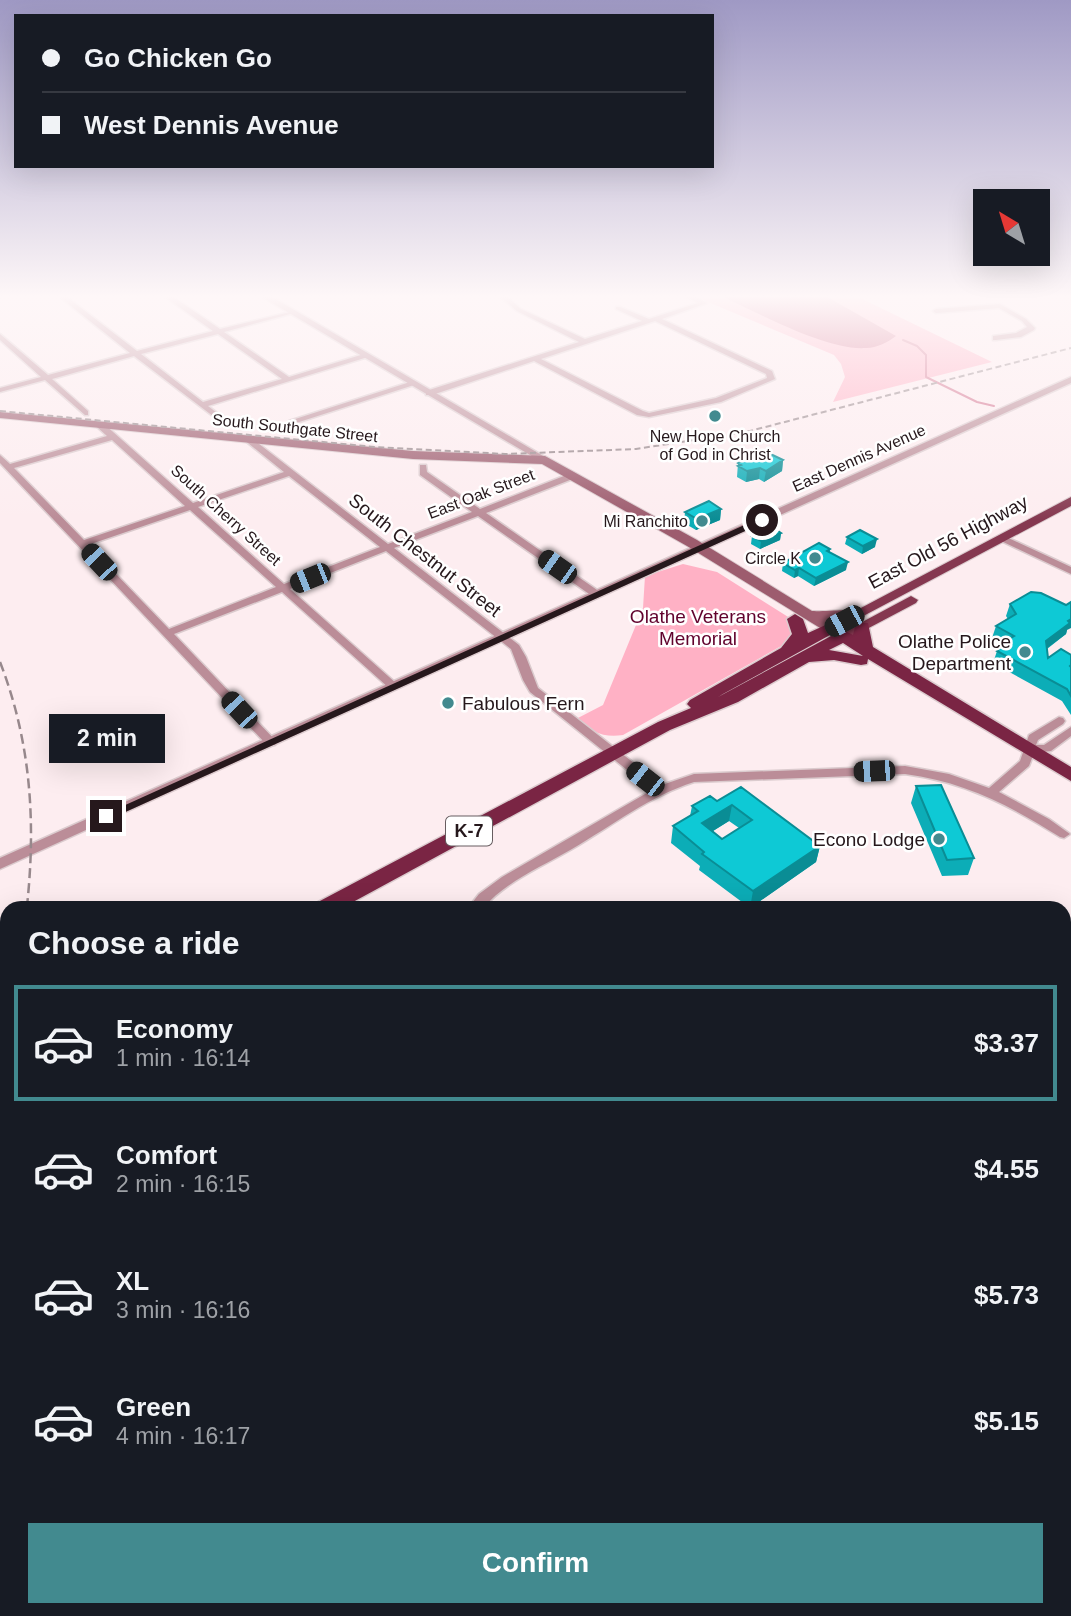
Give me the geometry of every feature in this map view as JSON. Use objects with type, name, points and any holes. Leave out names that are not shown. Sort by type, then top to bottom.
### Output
[{"type":"highway","points":[[788,651],[800,634],[801,617]]},
{"type":"highway","points":[[860,620],[863,655]]},
{"type":"highway","points":[[831,635],[863,655]]},
{"type":"highway","name":"East Old 56 Highway","points":[[613,754],[664,726],[717,690],[788,651],[831,635]]},
{"type":"highway","name":"East Old 56 Highway","points":[[664,726],[732,698],[806,657],[831,635]]},
{"type":"highway","name":"K-7","points":[[806,657],[863,655],[1027,756],[1071,791]]},
{"type":"highway","name":"K-7","points":[[338,901],[613,754]]},
{"type":"highway","name":"K-7","points":[[1027,756],[1071,775]]},
{"type":"main road","name":"South Southgate Street","points":[[0,415],[413,455],[545,460]]},
{"type":"main road","points":[[545,460],[610,499],[621,512],[695,551],[831,635]]},
{"type":"main road","name":"East Old 56 Highway","points":[[1009,541],[1071,501]]},
{"type":"main road","name":"East Old 56 Highway","points":[[831,635],[1009,541],[1071,513]]},
{"type":"main road","points":[[801,617],[860,620]]},
{"type":"street","points":[[37,369],[85,413]]},
{"type":"street","points":[[0,390],[79,369]]},
{"type":"street","points":[[156,369],[226,424]]},
{"type":"street","points":[[274,369],[289,380]]},
{"type":"street","points":[[203,405],[323,369]]},
{"type":"street","points":[[389,369],[545,460]]},
{"type":"street","points":[[429,393],[503,369]]},
{"type":"street","points":[[555,369],[640,413],[654,415],[718,400],[771,379],[771,375],[759,369]]},
{"type":"street","name":"East Dennis Avenue","points":[[0,864],[1071,380]]},
{"type":"street","points":[[293,421],[413,384]]},
{"type":"street","name":"South Cherry Street","points":[[100,425],[393,686]]},
{"type":"street","points":[[9,467],[112,437]]},
{"type":"street","name":"South Chestnut Street","points":[[247,439],[503,637],[520,654],[534,690],[661,791]]},
{"type":"street","points":[[0,458],[271,742]]},
{"type":"street","points":[[423,467],[423,473],[596,594]]},
{"type":"street","points":[[82,544],[290,473]]},
{"type":"street","name":"East Oak Street","points":[[167,633],[572,476]]},
{"type":"street","points":[[1009,541],[1071,571]]},
{"type":"street","points":[[1027,756],[1033,738],[1059,720]]},
{"type":"street","points":[[992,792],[1027,756],[1047,748],[1071,732]]},
{"type":"street","points":[[482,901],[492,891],[661,791],[694,778],[923,771],[992,792],[1064,834]]},
{"type":"green space","points":[[843,369],[963,369],[833,402],[845,377]]},
{"type":"green space","name":"Olathe Veterans Memorial","points":[[683,564],[717,572],[793,620],[792,640],[623,735],[609,736],[593,731],[576,719],[603,705],[643,608],[645,576]]},
{"type":"building","points":[[762,450],[783,460],[766,471],[760,468],[747,471],[738,466],[741,465],[738,463]]},
{"type":"building","points":[[709,501],[721,509],[697,519],[685,512]]},
{"type":"building","points":[[772,527],[781,533],[761,541],[752,536]]},
{"type":"building","points":[[860,530],[877,539],[863,546],[847,537]]},
{"type":"building","points":[[819,543],[830,549],[827,551],[848,562],[816,578],[783,563]]},
{"type":"building","name":"Olathe Police Department","points":[[1031,592],[1041,593],[1066,605],[1071,602],[1070,623],[1046,641],[1048,658],[1061,649],[1071,655],[1071,696],[1067,689],[997,651],[1002,647],[999,645],[1014,636],[996,626],[1016,614],[1010,604]]},
{"type":"building","points":[[941,785],[974,858],[947,860],[916,786]]},
{"type":"building","points":[[741,787],[820,846],[753,891],[702,854],[704,852],[673,826],[698,811],[692,806],[710,796],[717,801]],"holes":[[[732,805],[752,820],[722,839],[702,823]]]},
{"type":"waterway","points":[[926,369],[926,377],[977,402],[994,406]]},
{"type":"railway","points":[[0,411],[375,447],[505,454],[636,449],[746,432],[988,369]]},
{"type":"railway","points":[[0,662],[19,722],[25,752],[31,813],[27,901]]},
{"type":"place","name":"New Hope Church of God in Christ","points":[[715,416]]},
{"type":"place","name":"Mi Ranchito","points":[[702,521]]},
{"type":"place","name":"Circle K","points":[[815,558]]},
{"type":"place","name":"Olathe Police Department","points":[[1025,652]]},
{"type":"place","name":"Fabulous Fern","points":[[448,703]]},
{"type":"place","name":"Econo Lodge","points":[[939,839]]},
{"type":"route","points":[[106,816],[762,520]]}]
